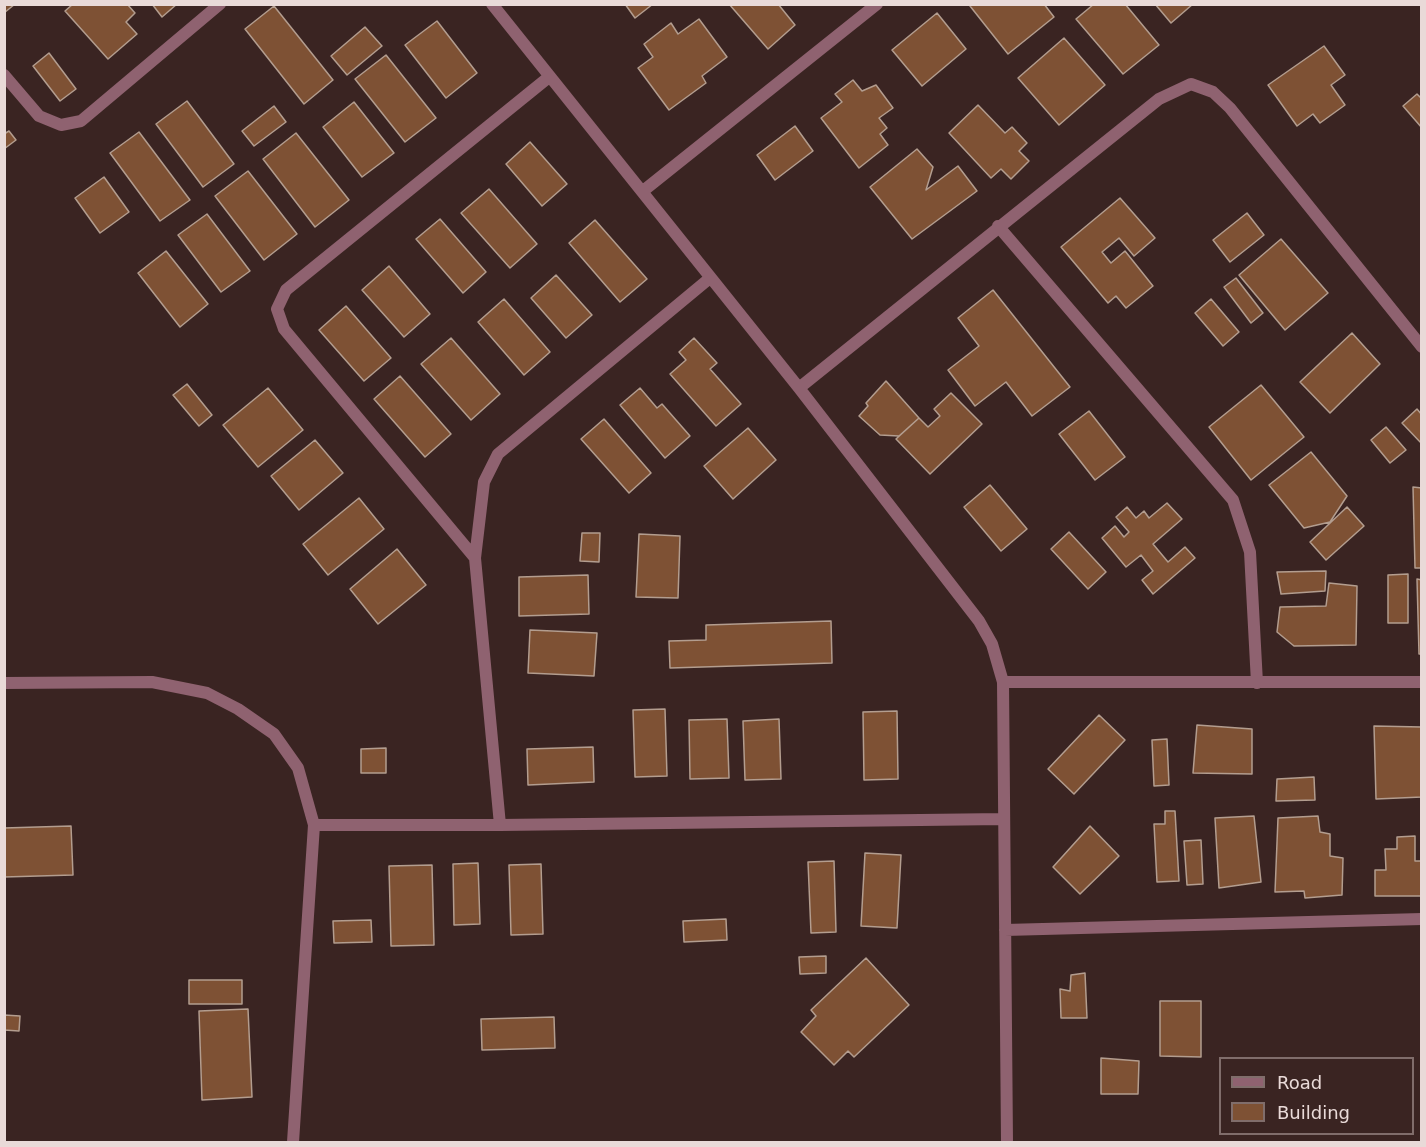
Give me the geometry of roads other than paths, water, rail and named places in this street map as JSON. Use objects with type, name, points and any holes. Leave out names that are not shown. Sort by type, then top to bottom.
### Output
[{"type":"street","points":[[4,75],[39,116],[62,124],[81,121],[220,4]]},
{"type":"street","points":[[492,4],[799,388],[979,621],[992,644],[1003,682],[1007,1143]]},
{"type":"street","points":[[643,191],[877,4]]},
{"type":"street","points":[[475,558],[284,329],[277,309],[286,290],[549,77]]},
{"type":"street","points":[[799,388],[998,226],[1160,99],[1191,84],[1213,92],[1230,108],[1422,347]]},
{"type":"street","points":[[998,226],[1233,500],[1250,552],[1257,683]]},
{"type":"street","points":[[500,825],[475,558],[484,482],[498,454],[711,278]]},
{"type":"street","points":[[4,683],[152,682],[207,693],[238,709],[274,734],[298,768],[314,825],[293,1143]]},
{"type":"street","points":[[1003,682],[1422,682]]},
{"type":"street","points":[[314,825],[1004,819]]},
{"type":"street","points":[[1005,930],[1422,919]]}]
